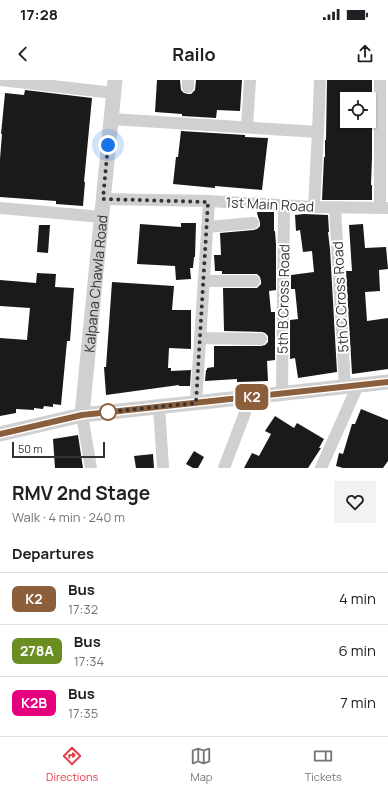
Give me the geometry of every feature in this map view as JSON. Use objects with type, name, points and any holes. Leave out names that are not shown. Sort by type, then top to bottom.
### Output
[{"type":"street","points":[[0,80],[114,86]]},
{"type":"street","points":[[247,127],[250,80]]},
{"type":"street","points":[[314,206],[320,80]]},
{"type":"street","points":[[380,80],[384,208]]},
{"type":"street","name":"Kalpana Chawla Road","points":[[82,415],[114,86]]},
{"type":"street","points":[[111,119],[318,132]]},
{"type":"street","name":"1st Main Road","points":[[103,199],[384,208]]},
{"type":"street","points":[[196,403],[208,202]]},
{"type":"street","name":"5th B Cross Road","points":[[282,393],[284,205]]},
{"type":"street","name":"5th C Cross Road","points":[[335,207],[351,386]]},
{"type":"street","points":[[0,208],[102,217]]},
{"type":"street","points":[[207,227],[253,223]]},
{"type":"street","points":[[204,281],[254,281]]},
{"type":"street","points":[[200,338],[261,338]]},
{"type":"street","points":[[0,434],[82,415],[388,382]]},
{"type":"street","points":[[321,468],[351,386]]},
{"type":"street","points":[[224,468],[251,397]]},
{"type":"street","points":[[159,407],[163,468]]},
{"type":"street","points":[[82,415],[91,468]]},
{"type":"building","points":[[157,80],[180,80],[181,90],[184,93],[191,94],[195,90],[196,80],[242,80],[240,111],[217,110],[216,118],[182,116],[182,114],[155,112]]},
{"type":"building","points":[[327,80],[372,80],[372,92],[340,92],[340,128],[372,128],[372,200],[322,200],[326,140]]},
{"type":"building","points":[[25,90],[92,98],[83,206],[56,204],[56,201],[0,197],[1,134],[5,93],[24,95]]},
{"type":"building","points":[[181,131],[268,138],[262,190],[173,184]]},
{"type":"building","points":[[257,212],[274,212],[276,290],[269,291],[271,312],[275,312],[275,360],[267,361],[268,381],[237,382],[237,379],[205,381],[207,368],[214,367],[214,346],[261,346],[268,342],[268,336],[262,332],[224,331],[223,288],[257,288],[261,284],[260,277],[257,274],[222,274],[222,271],[215,271],[214,255],[221,255],[220,233],[257,229],[260,226],[260,223]]},
{"type":"building","points":[[295,215],[328,215],[337,372],[298,378],[295,358],[290,359],[290,320],[298,319],[295,289],[291,289],[291,275],[314,272],[312,251],[303,252],[300,230],[296,231]]},
{"type":"building","points":[[181,223],[196,223],[195,257],[193,268],[190,268],[191,279],[176,280],[175,266],[137,264],[140,224],[181,227]]},
{"type":"building","points":[[363,224],[365,248],[386,247],[388,269],[379,270],[380,291],[365,292],[367,321],[388,318],[388,369],[352,374],[346,271],[352,271],[349,225]]},
{"type":"building","points":[[39,225],[50,225],[48,253],[37,252]]},
{"type":"building","points":[[37,273],[56,274],[55,287],[74,288],[70,341],[67,341],[61,405],[53,404],[53,407],[44,406],[43,409],[34,408],[34,410],[16,409],[16,413],[0,416],[0,338],[27,340],[30,308],[0,306],[0,280],[36,283]]},
{"type":"building","points":[[112,282],[174,286],[172,310],[191,310],[191,349],[169,348],[168,368],[171,368],[171,371],[191,370],[190,386],[179,385],[106,395],[104,367],[106,367]]},
{"type":"building","points":[[361,409],[388,420],[388,461],[383,468],[343,468],[336,466],[339,453],[343,454],[352,424],[355,424]]},
{"type":"building","points":[[275,416],[294,428],[297,423],[324,439],[319,448],[321,448],[308,468],[244,468],[252,453],[259,456],[271,434],[265,431]]},
{"type":"building","points":[[78,435],[83,468],[55,468],[53,439]]},
{"type":"building","points":[[194,451],[204,457],[198,468],[193,468],[186,464]]},
{"type":"building","points":[[153,454],[154,468],[136,468],[134,456]]},
{"type":"bus line","name":"K2","points":[[0,434],[82,415],[388,382]]},
{"type":"route","points":[[108,145],[103,199],[208,202],[196,403],[108,412]]}]
